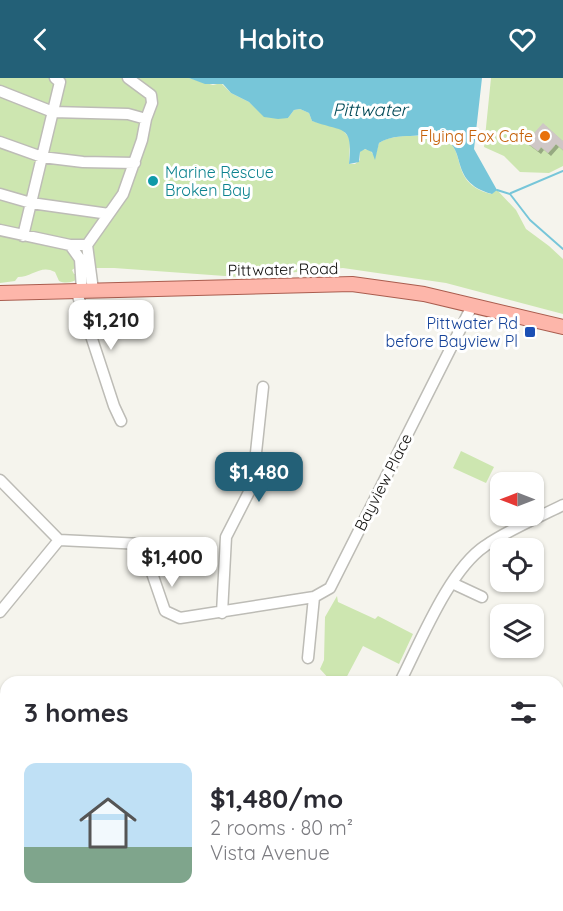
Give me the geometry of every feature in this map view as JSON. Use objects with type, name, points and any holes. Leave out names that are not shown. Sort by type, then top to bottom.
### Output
[{"type":"main road","name":"Pittwater Road","points":[[0,293],[352,284],[424,294],[563,327]]},
{"type":"street","points":[[84,290],[87,245],[123,194],[135,163],[152,103],[151,95],[128,78]]},
{"type":"street","points":[[22,236],[60,79]]},
{"type":"street","points":[[0,91],[52,112],[128,114],[146,119]]},
{"type":"street","points":[[0,142],[42,157],[83,162],[135,163]]},
{"type":"street","points":[[0,194],[30,203],[109,214]]},
{"type":"street","points":[[0,231],[70,245],[87,245]]},
{"type":"street","points":[[70,245],[80,259],[84,290],[114,406],[121,421]]},
{"type":"street","name":"Bayview Place","points":[[314,597],[330,588],[472,306]]},
{"type":"street","points":[[222,613],[225,537],[249,492],[255,462],[263,387]]},
{"type":"street","points":[[0,480],[59,540],[142,544],[165,611],[180,618],[314,597],[308,658]]},
{"type":"street","points":[[403,676],[460,569],[484,546],[563,505]]},
{"type":"street","points":[[0,612],[59,540]]},
{"type":"street","points":[[452,583],[482,597]]},
{"type":"green space","points":[[0,78],[189,78],[213,85],[221,83],[231,93],[249,102],[265,117],[288,118],[294,110],[300,109],[309,113],[312,121],[342,129],[350,139],[349,164],[355,164],[360,160],[362,149],[370,150],[375,157],[379,143],[387,139],[430,136],[448,141],[454,148],[468,181],[491,194],[497,190],[516,210],[526,229],[563,259],[563,314],[446,283],[343,268],[239,277],[114,268],[75,268],[72,270],[74,274],[79,274],[78,279],[69,282],[59,281],[55,272],[45,269],[18,277],[15,281],[0,283]]},
{"type":"green space","points":[[491,78],[563,78],[563,166],[549,173],[520,172],[504,156],[484,147]]},
{"type":"green space","points":[[461,451],[494,467],[486,483],[453,468]]},
{"type":"green space","points":[[337,596],[338,602],[375,619],[378,616],[413,634],[399,664],[363,646],[347,676],[326,676],[320,669],[324,660],[325,617]]},
{"type":"water","name":"Pittwater","points":[[189,78],[482,78],[474,149],[497,190],[492,194],[468,181],[454,147],[448,141],[438,137],[425,135],[390,138],[379,143],[375,160],[372,152],[365,149],[360,152],[359,162],[349,164],[349,142],[344,132],[339,129],[312,121],[309,113],[300,109],[294,110],[288,118],[264,117],[249,102],[231,93],[223,84],[205,84]]},
{"type":"building","points":[[543,123],[563,141],[563,150],[556,144],[548,153],[541,147],[538,151],[526,142]]},
{"type":"waterway","points":[[511,193],[563,171]]},
{"type":"waterway","points":[[497,190],[510,194],[530,220],[563,249]]},
{"type":"place","name":"Flying Fox Cafe","points":[[545,136]]},
{"type":"place","name":"Marine Rescue Broken Bay","points":[[153,181]]},
{"type":"place","name":"Pittwater Rd before Bayview Pl","points":[[530,332]]}]
